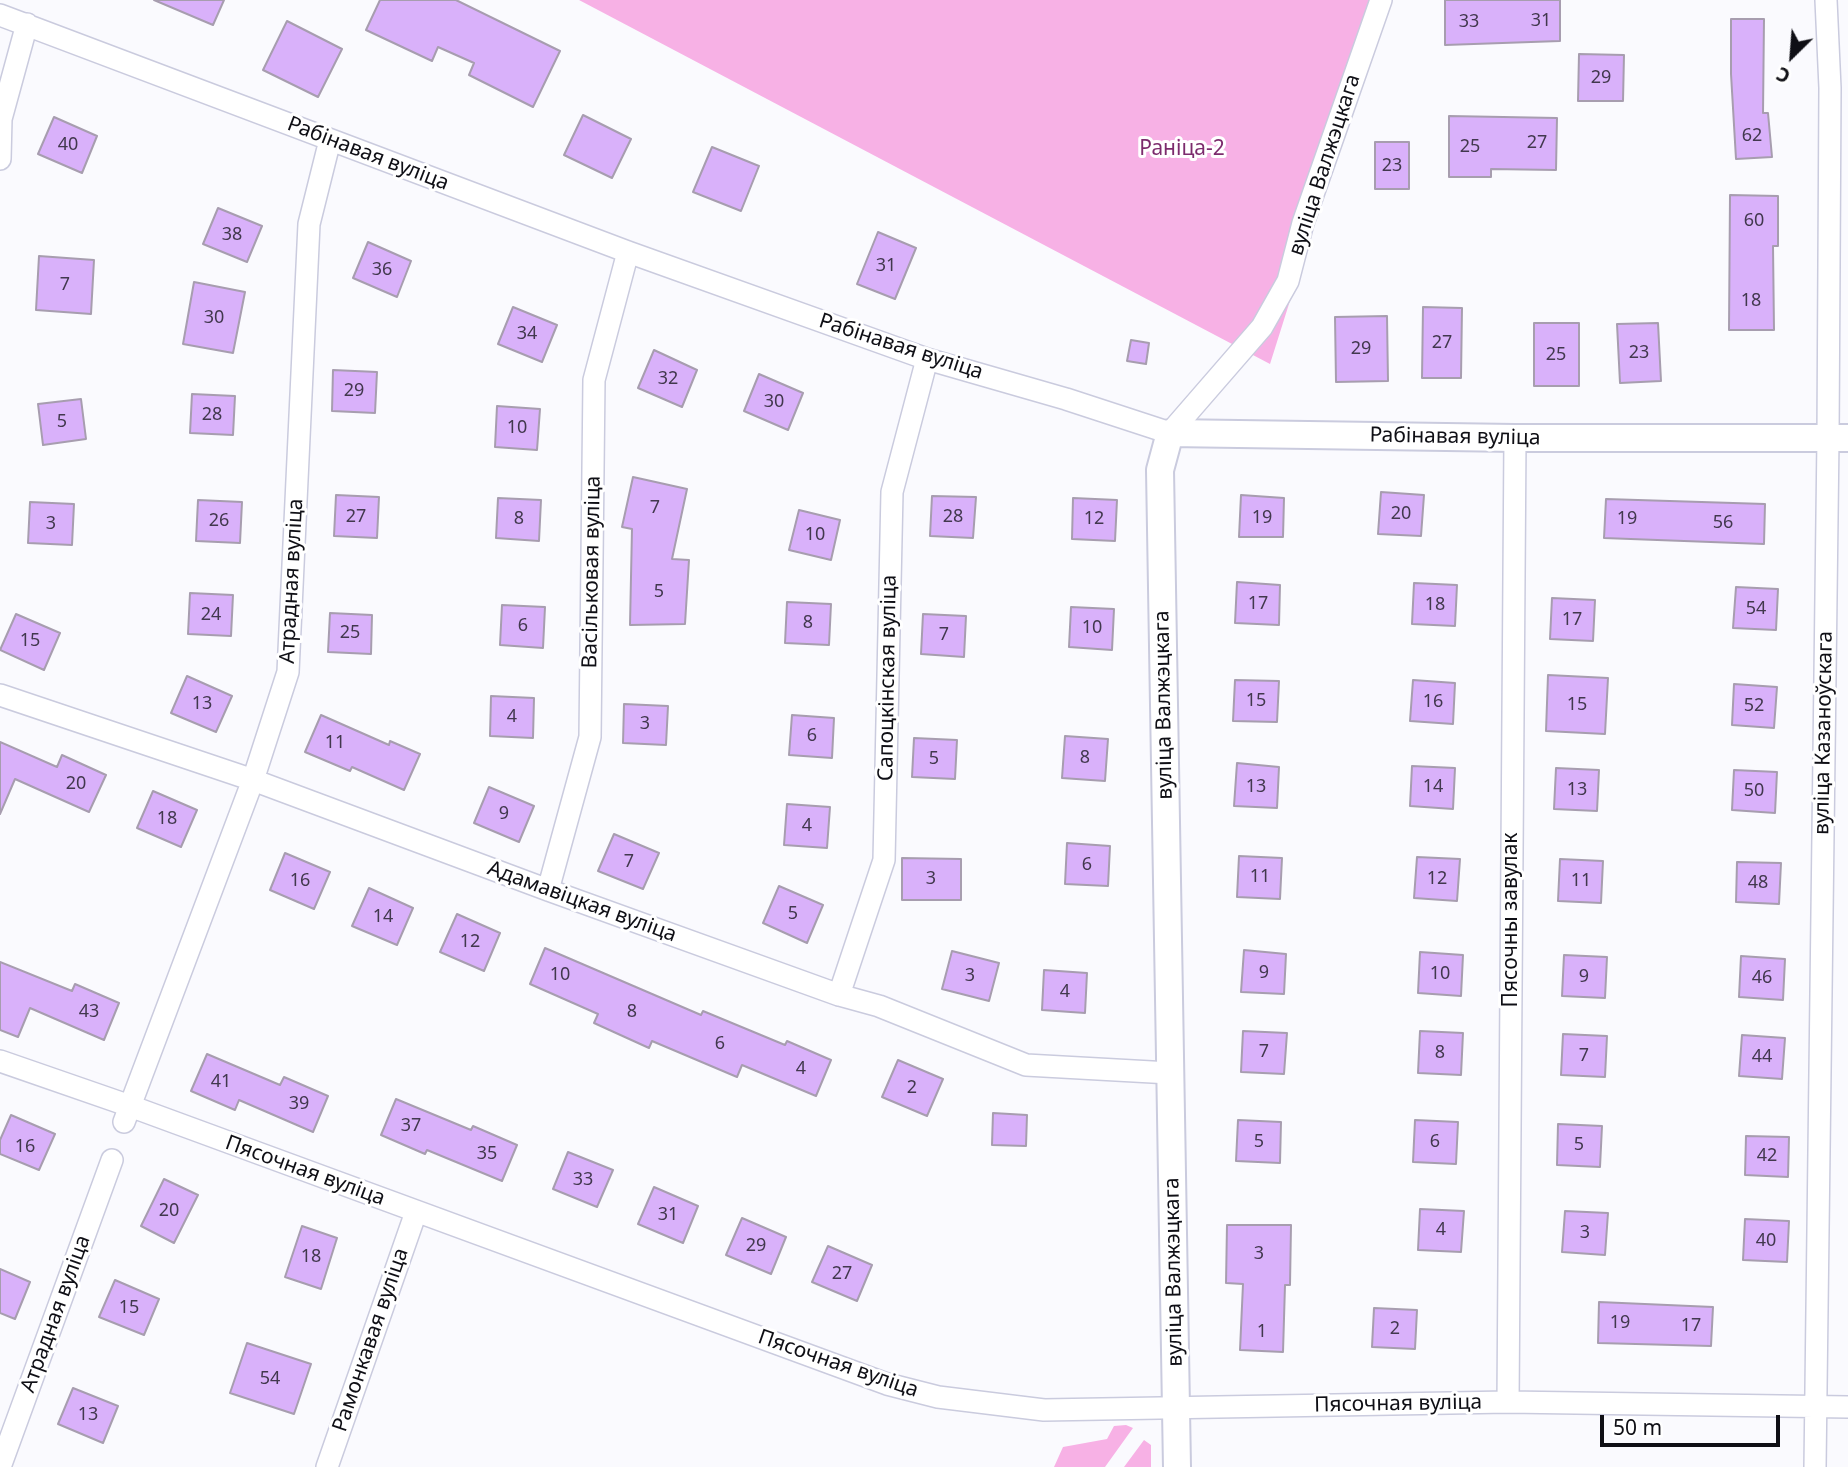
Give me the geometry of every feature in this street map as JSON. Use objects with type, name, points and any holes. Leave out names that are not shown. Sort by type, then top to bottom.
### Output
[{"type":"street","name":"вуліца Валжэцкага","points":[[1177,1467],[1160,470],[1170,433],[1262,327],[1288,281],[1303,223],[1381,0]]},
{"type":"street","name":"вуліца Казаноўскага","points":[[1815,1467],[1838,438],[1839,88],[1826,0]]},
{"type":"street","name":"Рабінавая вуліца","points":[[0,15],[628,252],[927,359],[1066,399],[1170,433],[1515,438],[1838,438]]},
{"type":"street","points":[[0,159],[1,119],[27,24]]},
{"type":"street","name":"Атрадная вуліца","points":[[127,1114],[253,780],[288,672],[309,223],[330,140]]},
{"type":"street","name":"Васільковая вуліца","points":[[548,890],[590,737],[594,380],[628,252]]},
{"type":"street","name":"Сапоцкінская вуліца","points":[[839,995],[884,860],[892,492],[927,359]]},
{"type":"street","name":"Пясочны завулак","points":[[1508,1402],[1515,438]]},
{"type":"street","name":"Адамавіцкая вуліца","points":[[0,695],[253,780],[548,890],[839,995],[879,1006],[1026,1065],[1170,1073]]},
{"type":"street","name":"Пясочная вуліца","points":[[0,1061],[127,1114],[416,1212],[887,1384],[937,1396],[1044,1410],[1508,1402],[1848,1407]]},
{"type":"street","name":"Атрадная вуліца","points":[[0,1467],[112,1160]]},
{"type":"street","name":"Рамонкавая вуліца","points":[[327,1467],[416,1212]]},
{"type":"green space","name":"Раніца-2","points":[[579,0],[1385,0],[1270,364]]},
{"type":"green space","points":[[1126,1425],[1133,1428],[1105,1467],[1054,1467],[1063,1447],[1107,1439],[1114,1426]]},
{"type":"green space","points":[[1144,1440],[1151,1445],[1151,1467],[1124,1467]]},
{"type":"building","points":[[154,0],[224,0],[213,25]]},
{"type":"building","points":[[380,0],[456,0],[560,51],[533,107],[469,75],[474,63],[438,47],[432,61],[366,30]]},
{"type":"building","points":[[1445,0],[1560,0],[1560,41],[1445,45]]},
{"type":"building","points":[[1731,19],[1764,19],[1763,113],[1768,113],[1772,157],[1736,159]]},
{"type":"building","points":[[287,21],[342,49],[318,97],[263,70]]},
{"type":"building","points":[[1579,54],[1624,55],[1623,101],[1578,101]]},
{"type":"building","points":[[583,115],[631,139],[612,178],[564,155]]},
{"type":"building","points":[[1449,116],[1557,118],[1556,170],[1491,169],[1491,177],[1449,177]]},
{"type":"building","points":[[54,117],[97,136],[82,173],[38,154]]},
{"type":"building","points":[[1375,142],[1409,142],[1409,189],[1375,189]]},
{"type":"building","points":[[712,147],[759,166],[741,211],[693,192]]},
{"type":"building","points":[[1730,195],[1778,196],[1778,246],[1773,246],[1774,330],[1729,330]]},
{"type":"building","points":[[218,208],[262,226],[247,262],[203,244]]},
{"type":"building","points":[[878,232],[916,248],[895,299],[857,284]]},
{"type":"building","points":[[368,242],[411,261],[397,297],[353,278]]},
{"type":"building","points":[[39,256],[94,260],[91,314],[36,310]]},
{"type":"building","points":[[194,282],[245,292],[233,353],[183,344]]},
{"type":"building","points":[[513,307],[557,325],[542,362],[498,344]]},
{"type":"building","points":[[1423,307],[1462,308],[1461,378],[1422,378]]},
{"type":"building","points":[[1387,316],[1388,381],[1336,382],[1335,317]]},
{"type":"building","points":[[1534,323],[1579,323],[1579,386],[1534,386]]},
{"type":"building","points":[[1658,323],[1661,381],[1620,383],[1617,324]]},
{"type":"building","points":[[1131,340],[1149,343],[1146,364],[1127,361]]},
{"type":"building","points":[[654,350],[697,370],[682,407],[638,388]]},
{"type":"building","points":[[333,370],[377,372],[375,413],[332,411]]},
{"type":"building","points":[[759,374],[803,393],[788,430],[744,411]]},
{"type":"building","points":[[192,394],[235,396],[233,435],[190,433]]},
{"type":"building","points":[[81,399],[86,439],[43,445],[38,404]]},
{"type":"building","points":[[497,406],[540,409],[537,450],[495,447]]},
{"type":"building","points":[[633,477],[687,489],[672,559],[689,560],[685,624],[630,625],[632,529],[622,527]]},
{"type":"building","points":[[1381,492],[1424,495],[1421,536],[1378,534]]},
{"type":"building","points":[[336,495],[379,497],[377,538],[334,536]]},
{"type":"building","points":[[1241,495],[1284,498],[1283,537],[1239,537]]},
{"type":"building","points":[[932,496],[976,497],[973,538],[930,536]]},
{"type":"building","points":[[498,498],[541,500],[539,541],[496,538]]},
{"type":"building","points":[[1073,498],[1117,500],[1115,541],[1072,539]]},
{"type":"building","points":[[1606,499],[1765,504],[1764,544],[1604,538]]},
{"type":"building","points":[[198,500],[242,502],[240,543],[196,541]]},
{"type":"building","points":[[30,502],[74,504],[72,545],[28,543]]},
{"type":"building","points":[[799,510],[840,520],[831,560],[789,550]]},
{"type":"building","points":[[1237,582],[1280,585],[1279,625],[1235,623]]},
{"type":"building","points":[[1414,583],[1457,585],[1455,626],[1412,624]]},
{"type":"building","points":[[1736,587],[1778,589],[1776,630],[1733,628]]},
{"type":"building","points":[[190,593],[233,595],[231,636],[188,634]]},
{"type":"building","points":[[1552,598],[1595,600],[1593,641],[1550,639]]},
{"type":"building","points":[[787,602],[831,604],[829,645],[785,643]]},
{"type":"building","points":[[502,605],[545,607],[543,648],[500,645]]},
{"type":"building","points":[[1071,607],[1114,609],[1112,650],[1069,647]]},
{"type":"building","points":[[330,613],[372,615],[371,654],[328,652]]},
{"type":"building","points":[[16,614],[60,633],[44,670],[0,650]]},
{"type":"building","points":[[923,614],[966,616],[964,657],[921,654]]},
{"type":"building","points":[[1548,675],[1608,678],[1605,734],[1546,731]]},
{"type":"building","points":[[187,676],[232,696],[216,732],[171,713]]},
{"type":"building","points":[[1235,680],[1279,681],[1277,722],[1233,721]]},
{"type":"building","points":[[1413,680],[1455,683],[1453,724],[1410,721]]},
{"type":"building","points":[[1734,684],[1777,687],[1774,728],[1732,725]]},
{"type":"building","points":[[491,696],[534,698],[533,738],[490,736]]},
{"type":"building","points":[[624,704],[668,706],[666,745],[623,743]]},
{"type":"building","points":[[321,715],[389,745],[390,741],[420,754],[404,790],[352,767],[350,771],[305,752]]},
{"type":"building","points":[[792,715],[834,718],[832,758],[789,755]]},
{"type":"building","points":[[1065,736],[1108,739],[1105,781],[1062,778]]},
{"type":"building","points":[[914,738],[957,740],[955,779],[912,777]]},
{"type":"building","points":[[0,742],[57,767],[62,755],[106,775],[89,812],[15,779],[0,814]]},
{"type":"building","points":[[1237,763],[1279,767],[1277,808],[1234,806]]},
{"type":"building","points":[[1412,766],[1455,768],[1453,809],[1410,806]]},
{"type":"building","points":[[1556,768],[1599,770],[1597,811],[1554,809]]},
{"type":"building","points":[[1734,770],[1777,772],[1775,813],[1732,810]]},
{"type":"building","points":[[489,787],[534,806],[519,842],[474,823]]},
{"type":"building","points":[[153,791],[197,810],[181,847],[137,828]]},
{"type":"building","points":[[787,804],[830,807],[827,848],[784,845]]},
{"type":"building","points":[[614,834],[659,853],[643,889],[598,871]]},
{"type":"building","points":[[1067,843],[1110,846],[1108,886],[1065,884]]},
{"type":"building","points":[[285,853],[330,872],[314,909],[270,890]]},
{"type":"building","points":[[1239,856],[1282,858],[1280,899],[1237,897]]},
{"type":"building","points":[[1417,857],[1460,859],[1457,901],[1414,898]]},
{"type":"building","points":[[902,858],[961,859],[961,900],[902,900]]},
{"type":"building","points":[[1560,859],[1603,861],[1601,903],[1558,901]]},
{"type":"building","points":[[1737,862],[1781,863],[1779,904],[1736,902]]},
{"type":"building","points":[[779,886],[823,905],[807,943],[763,923]]},
{"type":"building","points":[[369,888],[413,908],[397,945],[352,926]]},
{"type":"building","points":[[457,914],[500,933],[484,971],[440,952]]},
{"type":"building","points":[[545,948],[701,1015],[703,1011],[785,1045],[787,1041],[831,1060],[816,1096],[742,1065],[737,1077],[652,1041],[649,1048],[594,1023],[598,1014],[530,984]]},
{"type":"building","points":[[1244,950],[1286,954],[1284,994],[1241,992]]},
{"type":"building","points":[[952,951],[999,963],[989,1001],[942,989]]},
{"type":"building","points":[[1420,952],[1463,955],[1461,996],[1418,993]]},
{"type":"building","points":[[1564,955],[1607,957],[1605,998],[1562,996]]},
{"type":"building","points":[[1741,956],[1785,959],[1783,1000],[1739,997]]},
{"type":"building","points":[[0,962],[72,991],[75,984],[119,1003],[104,1040],[30,1008],[18,1037],[0,1030]]},
{"type":"building","points":[[1044,970],[1087,973],[1085,1013],[1042,1010]]},
{"type":"building","points":[[1243,1031],[1287,1033],[1284,1074],[1241,1072]]},
{"type":"building","points":[[1420,1031],[1463,1033],[1461,1075],[1418,1073]]},
{"type":"building","points":[[1563,1034],[1607,1036],[1605,1077],[1561,1075]]},
{"type":"building","points":[[1742,1035],[1785,1038],[1782,1079],[1739,1076]]},
{"type":"building","points":[[207,1054],[280,1085],[284,1077],[328,1096],[313,1132],[239,1100],[235,1110],[191,1091]]},
{"type":"building","points":[[898,1060],[943,1079],[927,1116],[882,1097]]},
{"type":"building","points":[[396,1099],[471,1130],[473,1126],[517,1145],[502,1181],[427,1150],[425,1154],[381,1135]]},
{"type":"building","points":[[993,1113],[1027,1115],[1026,1146],[992,1145]]},
{"type":"building","points":[[11,1115],[55,1134],[39,1170],[0,1154],[0,1140]]},
{"type":"building","points":[[1238,1120],[1281,1122],[1280,1163],[1236,1161]]},
{"type":"building","points":[[1415,1120],[1458,1122],[1456,1164],[1413,1162]]},
{"type":"building","points":[[1558,1124],[1602,1126],[1600,1167],[1557,1165]]},
{"type":"building","points":[[1746,1136],[1789,1137],[1788,1177],[1745,1175]]},
{"type":"building","points":[[568,1152],[613,1170],[597,1207],[553,1189]]},
{"type":"building","points":[[164,1179],[198,1195],[174,1243],[141,1226]]},
{"type":"building","points":[[654,1187],[698,1206],[683,1243],[638,1224]]},
{"type":"building","points":[[1420,1209],[1464,1211],[1461,1252],[1418,1250]]},
{"type":"building","points":[[1565,1211],[1608,1213],[1605,1255],[1562,1252]]},
{"type":"building","points":[[742,1218],[786,1237],[771,1274],[726,1255]]},
{"type":"building","points":[[1745,1219],[1789,1221],[1787,1262],[1743,1260]]},
{"type":"building","points":[[1227,1225],[1291,1225],[1290,1285],[1285,1285],[1283,1352],[1240,1350],[1243,1284],[1226,1283]]},
{"type":"building","points":[[302,1226],[337,1238],[321,1289],[285,1277]]},
{"type":"building","points":[[828,1246],[872,1265],[857,1301],[812,1282]]},
{"type":"building","points":[[0,1269],[30,1282],[15,1319],[0,1313]]},
{"type":"building","points":[[115,1280],[159,1299],[144,1335],[99,1317]]},
{"type":"building","points":[[1599,1302],[1713,1307],[1711,1346],[1598,1343]]},
{"type":"building","points":[[1374,1308],[1417,1310],[1415,1349],[1372,1347]]},
{"type":"building","points":[[247,1343],[311,1364],[294,1414],[230,1393]]},
{"type":"building","points":[[73,1388],[118,1406],[103,1443],[58,1424]]}]
